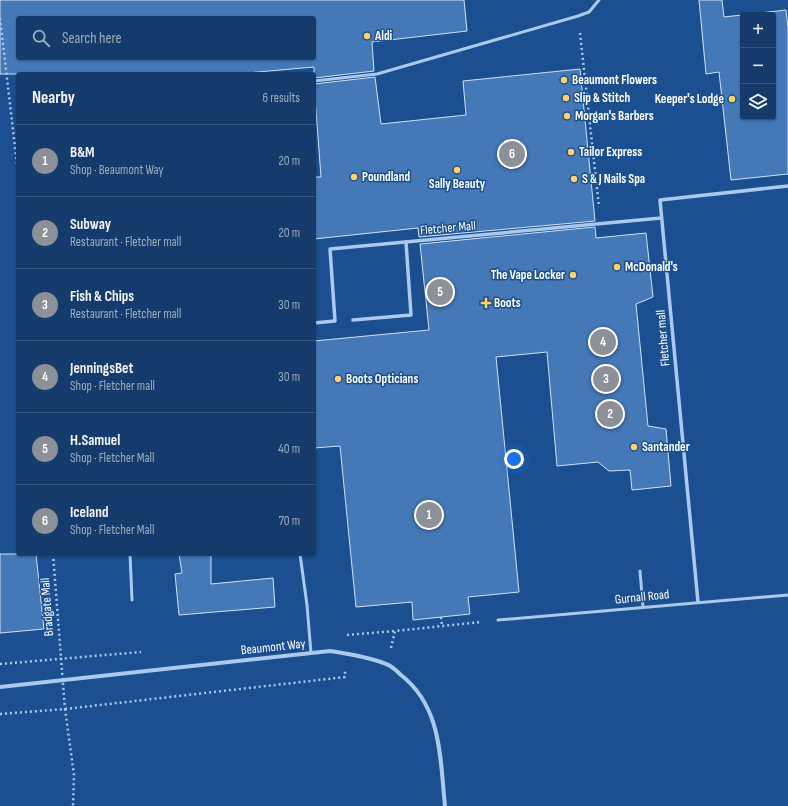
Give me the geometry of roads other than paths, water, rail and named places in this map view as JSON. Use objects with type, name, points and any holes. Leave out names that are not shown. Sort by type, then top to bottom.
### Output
[{"type":"street","name":"Fletcher mall","points":[[698,602],[660,200],[788,186]]},
{"type":"street","name":"Fletcher Mall","points":[[316,323],[335,321],[330,249],[662,218]]},
{"type":"street","points":[[353,320],[411,315],[406,242]]},
{"type":"street","name":"Beaumont Way","points":[[0,687],[330,651],[347,653],[388,664],[414,685],[428,708],[437,733],[445,806]]},
{"type":"lane","points":[[316,81],[377,74],[578,16],[589,12],[599,0]]},
{"type":"lane","points":[[130,556],[132,600]]},
{"type":"lane","points":[[300,556],[307,605],[311,653]]},
{"type":"lane","points":[[640,571],[643,607]]},
{"type":"lane","name":"Gurnall Road","points":[[498,620],[788,594]]},
{"type":"place","name":"Aldi","points":[[367,36]]},
{"type":"place","name":"Beaumont Flowers","points":[[564,80]]},
{"type":"place","name":"Slip & Stitch","points":[[566,98]]},
{"type":"place","name":"Keeper's Lodge","points":[[732,99]]},
{"type":"place","name":"Morgan's Barbers","points":[[567,116]]},
{"type":"place","name":"Tailor Express","points":[[571,152]]},
{"type":"place","name":"Iceland","points":[[512,154]]},
{"type":"place","name":"Sally Beauty","points":[[457,170]]},
{"type":"place","name":"Poundland","points":[[354,177]]},
{"type":"place","name":"S & J Nails Spa","points":[[574,179]]},
{"type":"place","name":"McDonald's","points":[[617,267]]},
{"type":"place","name":"The Vape Locker","points":[[573,275]]},
{"type":"place","name":"H.Samuel","points":[[440,292]]},
{"type":"place","name":"Boots","points":[[486,303]]},
{"type":"place","name":"JenningsBet","points":[[603,342]]},
{"type":"place","name":"Boots Opticians","points":[[338,379]]},
{"type":"place","name":"Fish & Chips","points":[[606,379]]},
{"type":"place","name":"Subway","points":[[610,414]]},
{"type":"place","name":"Santander","points":[[634,447]]},
{"type":"place","name":"B&M","points":[[429,515]]}]
